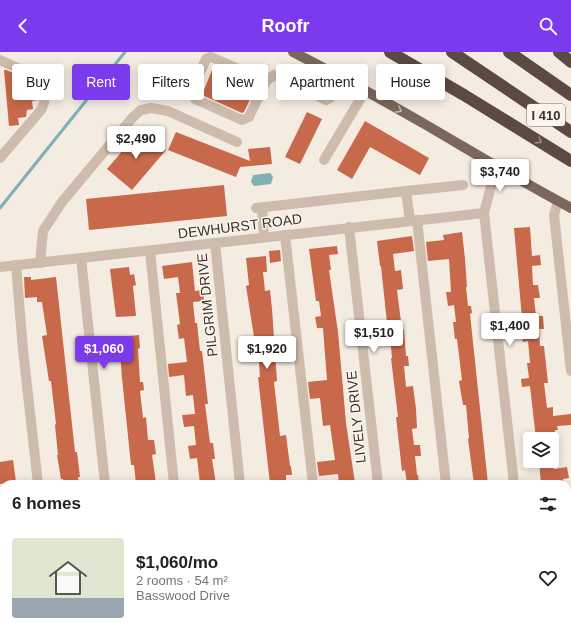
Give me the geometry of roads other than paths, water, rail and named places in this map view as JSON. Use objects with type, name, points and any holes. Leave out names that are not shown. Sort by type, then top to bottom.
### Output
[{"type":"highway","points":[[390,52],[464,95],[571,161]]},
{"type":"highway","name":"I 410","points":[[452,52],[571,132]]},
{"type":"highway","name":"I 410","points":[[509,52],[571,95]]},
{"type":"highway","points":[[559,52],[571,62]]},
{"type":"main road","points":[[293,52],[316,64]]},
{"type":"main road","points":[[368,93],[421,122],[496,167],[571,208]]},
{"type":"street","points":[[211,57],[266,80],[249,117],[242,120],[196,99],[192,91],[206,59],[211,57]]},
{"type":"street","points":[[0,60],[39,78],[43,83],[45,103],[41,110],[0,158]]},
{"type":"street","points":[[324,160],[360,100]]},
{"type":"street","points":[[40,263],[43,231],[62,202],[133,117],[141,110],[151,108],[168,111],[237,142]]},
{"type":"street","points":[[496,167],[484,213],[514,480]]},
{"type":"street","points":[[264,237],[259,208],[463,185]]},
{"type":"street","points":[[406,192],[414,221],[446,480]]},
{"type":"street","points":[[558,201],[554,215],[571,371]]},
{"type":"street","name":"DEWHURST ROAD","points":[[0,267],[484,213]]},
{"type":"street","name":"LIVELY DRIVE","points":[[349,227],[378,480]]},
{"type":"street","points":[[285,235],[313,480]]},
{"type":"street","name":"PILGRIM DRIVE","points":[[215,243],[240,480]]},
{"type":"street","points":[[150,251],[174,480]]},
{"type":"street","points":[[81,258],[105,480]]},
{"type":"street","points":[[16,265],[23,350],[38,480]]},
{"type":"water","points":[[270,173],[273,177],[271,184],[254,186],[251,182],[253,175]]},
{"type":"waterway","points":[[0,208],[125,52]]}]
